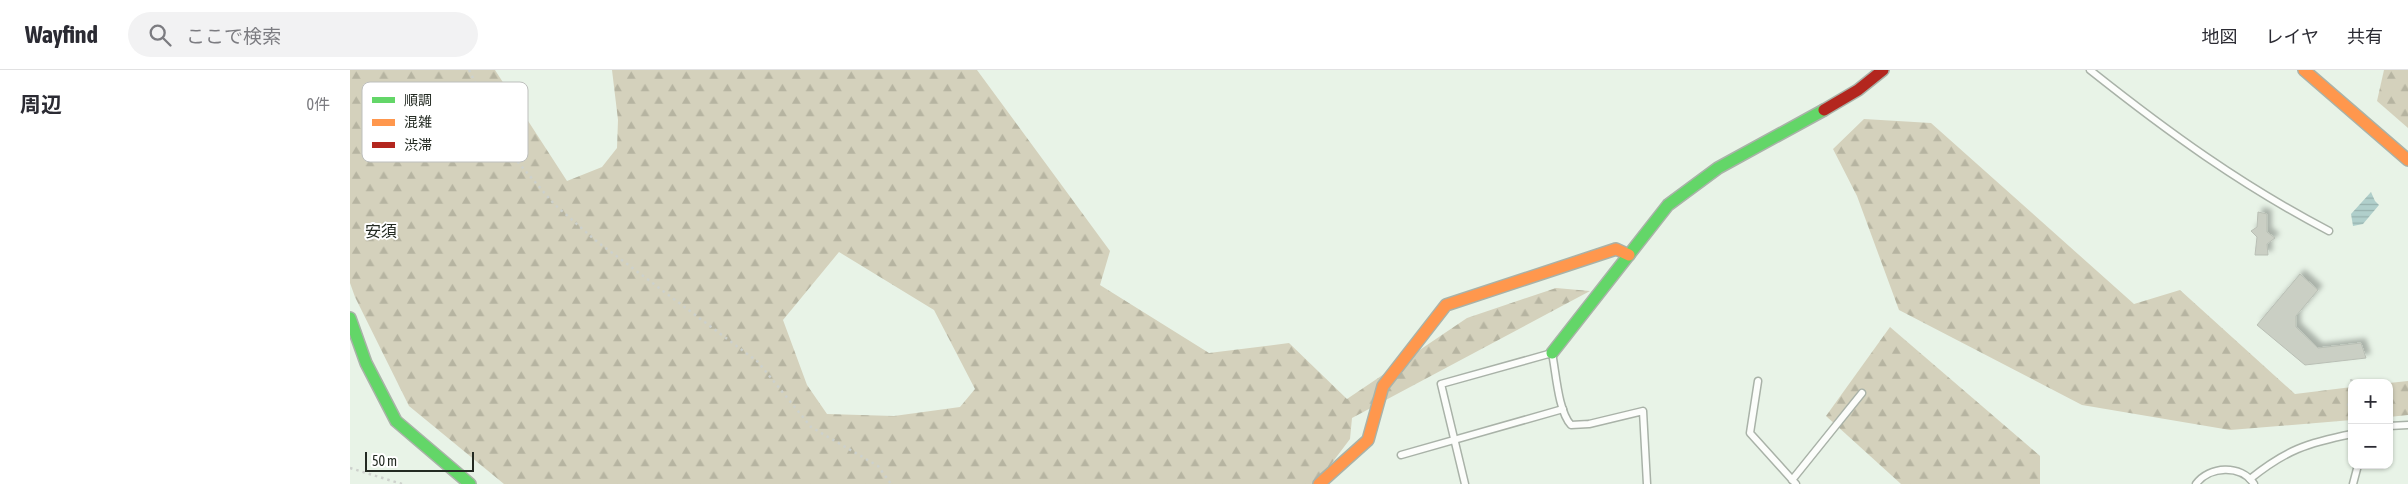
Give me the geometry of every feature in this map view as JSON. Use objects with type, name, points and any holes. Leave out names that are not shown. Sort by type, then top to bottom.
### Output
[{"type":"street","points":[[1552,353],[1668,205],[1686,188],[1708,174],[1830,108],[1883,70]]},
{"type":"street","points":[[2304,70],[2408,160]]},
{"type":"street","points":[[1319,484],[1368,440],[1383,386],[1446,305],[1616,250],[1629,254]]},
{"type":"street","points":[[350,318],[366,363],[396,421],[470,484]]},
{"type":"lane","points":[[2090,70],[2209,160],[2274,202],[2329,231]]},
{"type":"lane","points":[[1465,484],[1441,384],[1552,353],[1563,409],[1566,420],[1571,425],[1576,426],[1644,411],[1647,484]]},
{"type":"lane","points":[[1758,381],[1750,433],[1794,482],[1862,393]]},
{"type":"lane","points":[[1401,455],[1563,409]]},
{"type":"lane","points":[[2393,426],[2408,424]]},
{"type":"lane","points":[[2196,484],[2200,478],[2213,471],[2227,469],[2241,473],[2252,481],[2272,461],[2292,450],[2348,435]]},
{"type":"lane","points":[[2353,484],[2357,469]]},
{"type":"path","points":[[469,70],[475,82]]},
{"type":"path","points":[[518,162],[554,204],[595,240],[758,362],[811,427],[878,466],[891,484]]},
{"type":"path","points":[[350,468],[402,484]]},
{"type":"green space","points":[[350,70],[495,70],[503,82],[362,82],[362,162],[528,162],[528,121],[567,181],[602,167],[617,148],[618,120],[612,70],[977,70],[1110,251],[1100,285],[1209,353],[1289,343],[1347,399],[1467,318],[1556,288],[1590,291],[1352,418],[1350,439],[1316,484],[504,484],[409,406],[355,297],[350,283]],"holes":[[[839,252],[934,310],[975,389],[960,407],[894,416],[827,414],[807,385],[783,320]]]},
{"type":"green space","points":[[2384,70],[2408,70],[2408,128],[2377,101]]},
{"type":"green space","points":[[1864,119],[1931,123],[2134,304],[2180,290],[2295,394],[2348,387],[2348,420],[2230,430],[2082,405],[1899,310],[1857,196],[1833,149]]},
{"type":"green space","points":[[1890,327],[2040,456],[2040,484],[1901,484],[1826,416]]},
{"type":"green space","points":[[2408,381],[2408,415],[2393,417],[2393,383]]},
{"type":"water","points":[[2371,192],[2379,205],[2363,224],[2353,226],[2351,214]]},
{"type":"building","points":[[2258,212],[2267,214],[2267,232],[2275,238],[2267,244],[2268,255],[2255,255],[2257,237],[2251,231],[2257,227]]},
{"type":"building","points":[[2300,274],[2318,290],[2296,316],[2296,327],[2318,348],[2361,343],[2366,358],[2305,365],[2257,325]]},
{"type":"traffic: fast","points":[[1552,353],[1668,205],[1718,168],[1824,110]]},
{"type":"traffic: fast","points":[[350,318],[366,363],[396,421],[470,484]]},
{"type":"traffic: slow","points":[[2304,70],[2408,160]]},
{"type":"traffic: slow","points":[[1319,484],[1368,440],[1383,386],[1446,305],[1616,249],[1629,255]]},
{"type":"traffic: jam","points":[[1824,110],[1858,90],[1883,70]]},
{"type":"district","name":"安須","points":[[381,231]]}]
